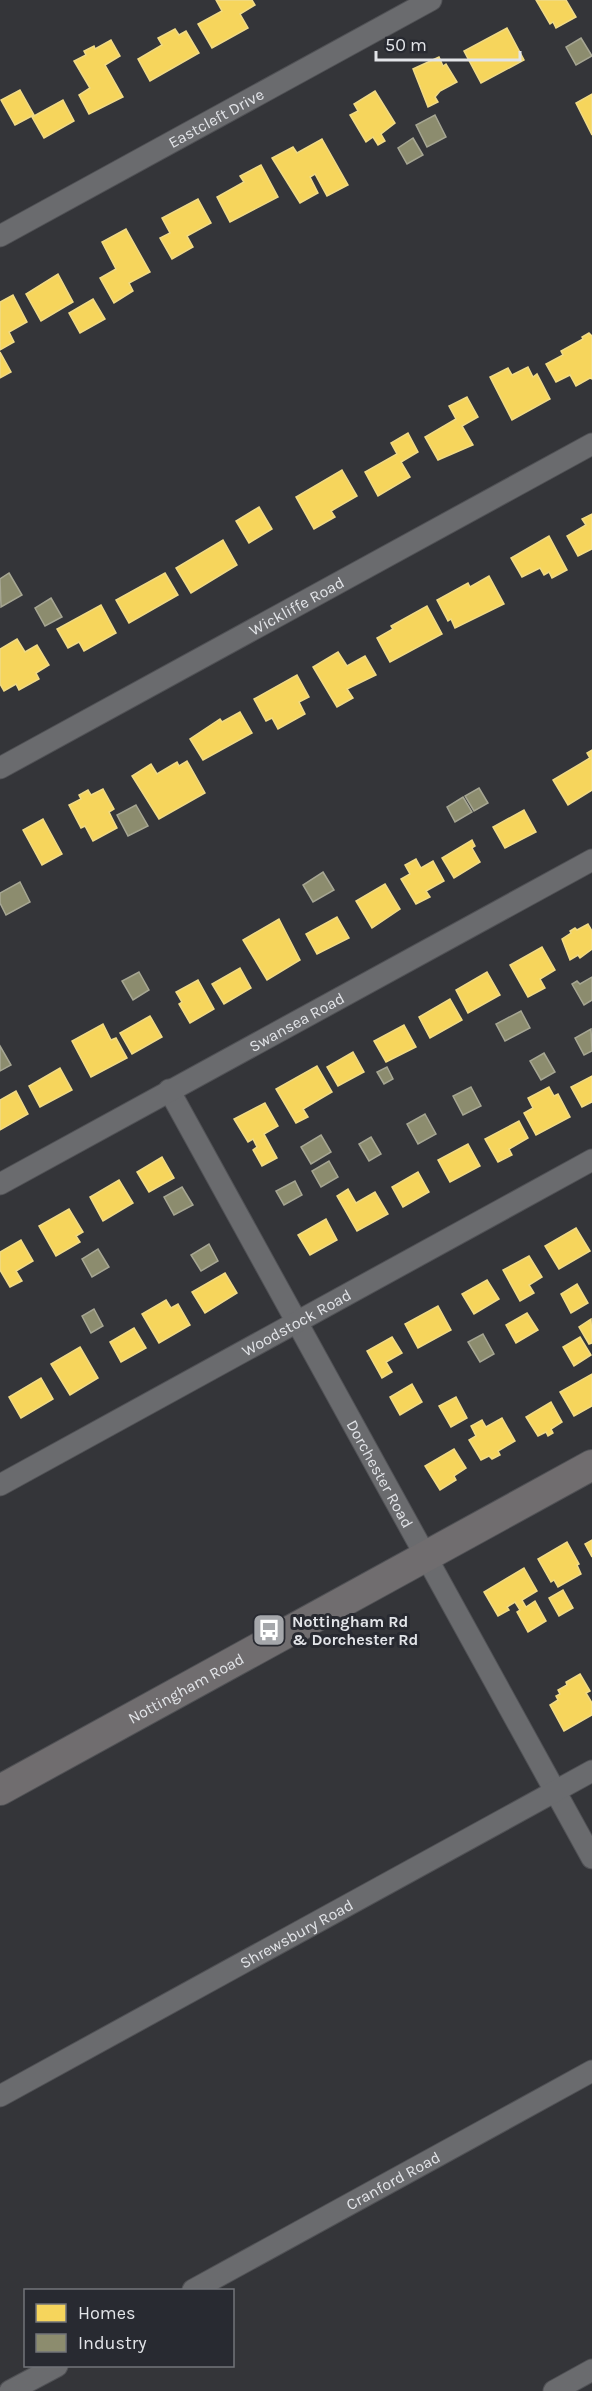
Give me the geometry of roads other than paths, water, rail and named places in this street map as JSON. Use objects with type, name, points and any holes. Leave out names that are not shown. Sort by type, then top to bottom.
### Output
[{"type":"street","name":"Eastcleft Drive","points":[[0,236],[431,0]]},
{"type":"street","name":"Wickliffe Road","points":[[0,768],[592,444]]},
{"type":"street","name":"Swansea Road","points":[[0,1184],[592,860]]},
{"type":"street","name":"Dorchester Road","points":[[169,1090],[592,1858]]},
{"type":"street","name":"Woodstock Road","points":[[0,1485],[592,1160]]},
{"type":"street","name":"Nottingham Road","points":[[0,1790],[592,1466]]},
{"type":"street","name":"Shrewsbury Road","points":[[0,2096],[592,1771]]},
{"type":"street","name":"Cranford Road","points":[[195,2289],[592,2071]]},
{"type":"street","points":[[10,2391],[55,2367]]},
{"type":"street","points":[[554,2391],[592,2370]]},
{"type":"place","name":"Nottingham Rd & Dorchester Rd","points":[[269,1630]]}]
